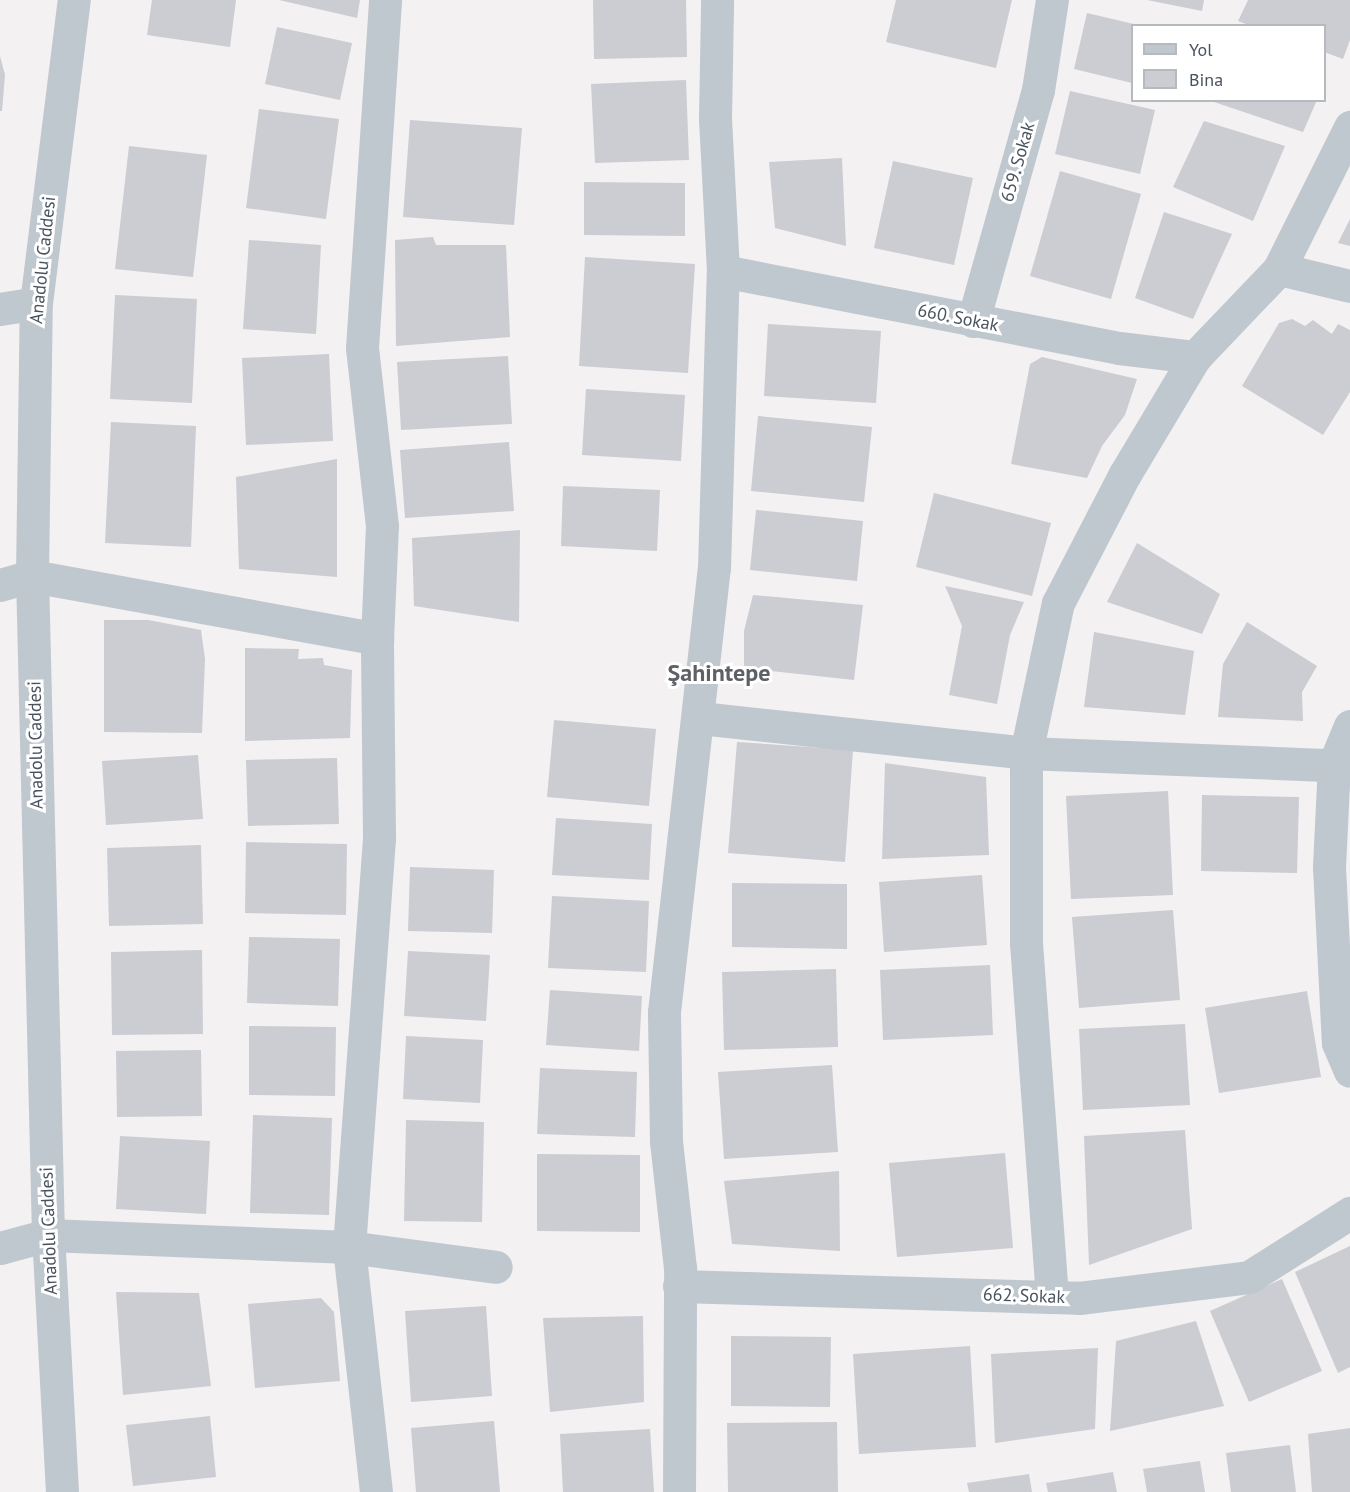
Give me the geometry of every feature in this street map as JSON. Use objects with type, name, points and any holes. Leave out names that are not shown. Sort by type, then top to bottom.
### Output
[{"type":"street","name":"Anadolu Caddesi","points":[[62,1492],[48,1235],[32,576],[36,303],[74,0]]},
{"type":"street","points":[[376,1492],[349,1247],[379,837],[376,639],[382,526],[362,348],[385,0]]},
{"type":"street","points":[[679,1492],[679,1286],[666,1141],[664,1012],[682,833],[700,718],[714,568],[723,271],[715,120],[717,0]]},
{"type":"street","name":"659. Sokak","points":[[973,321],[1038,90],[1052,0]]},
{"type":"street","points":[[1052,1297],[1026,943],[1026,753],[1058,603],[1125,474],[1195,357],[1279,269],[1350,127]]},
{"type":"street","points":[[1279,269],[1350,286]]},
{"type":"street","name":"660. Sokak","points":[[723,271],[973,321],[1195,357]]},
{"type":"street","points":[[0,309],[36,303]]},
{"type":"street","points":[[0,585],[32,576],[376,639]]},
{"type":"street","points":[[700,718],[1026,753],[1342,765]]},
{"type":"street","points":[[1350,726],[1342,765],[1329,867],[1338,1043],[1350,1071]]},
{"type":"street","name":"662. Sokak","points":[[679,1286],[1052,1297],[1249,1277],[1350,1213]]},
{"type":"street","points":[[0,1248],[48,1235],[349,1247],[496,1267]]},
{"type":"building","points":[[152,0],[236,0],[230,47],[147,35]]},
{"type":"building","points":[[279,0],[360,0],[357,18]]},
{"type":"building","points":[[593,0],[686,0],[687,57],[594,59]]},
{"type":"building","points":[[896,0],[1012,0],[996,68],[886,42]]},
{"type":"building","points":[[1147,0],[1204,0],[1202,11]]},
{"type":"building","points":[[1248,0],[1350,0],[1350,40],[1343,59],[1326,53],[1326,24],[1246,24],[1238,21]]},
{"type":"building","points":[[1087,13],[1134,24],[1131,24],[1131,83],[1074,69]]},
{"type":"building","points":[[277,27],[352,43],[340,100],[265,84]]},
{"type":"building","points":[[0,56],[5,75],[2,111],[0,111]]},
{"type":"building","points":[[686,80],[689,160],[595,163],[591,84]]},
{"type":"building","points":[[1070,91],[1155,110],[1140,174],[1055,154]]},
{"type":"building","points":[[1214,102],[1316,102],[1303,132]]},
{"type":"building","points":[[259,109],[339,119],[326,219],[246,208]]},
{"type":"building","points":[[410,120],[522,128],[514,225],[403,217]]},
{"type":"building","points":[[1204,121],[1285,146],[1253,221],[1173,187]]},
{"type":"building","points":[[129,146],[207,155],[193,277],[115,269]]},
{"type":"building","points":[[842,158],[846,246],[775,228],[769,162]]},
{"type":"building","points":[[893,161],[973,178],[954,265],[874,248]]},
{"type":"building","points":[[1060,171],[1141,194],[1111,299],[1030,276]]},
{"type":"building","points":[[584,182],[685,183],[685,236],[584,235]]},
{"type":"building","points":[[1164,212],[1232,234],[1193,319],[1135,298]]},
{"type":"building","points":[[1350,219],[1350,246],[1338,243]]},
{"type":"building","points":[[433,237],[436,245],[506,245],[510,337],[396,346],[395,240]]},
{"type":"building","points":[[249,240],[321,245],[316,334],[243,329]]},
{"type":"building","points":[[585,257],[695,264],[688,373],[579,366]]},
{"type":"building","points":[[115,295],[197,299],[192,403],[110,399]]},
{"type":"building","points":[[1292,319],[1305,326],[1313,320],[1332,334],[1338,324],[1350,330],[1350,392],[1323,435],[1242,386],[1279,323]]},
{"type":"building","points":[[768,324],[881,331],[876,403],[764,396]]},
{"type":"building","points":[[329,354],[333,441],[246,445],[242,358]]},
{"type":"building","points":[[508,356],[512,424],[401,430],[397,362]]},
{"type":"building","points":[[1042,357],[1137,379],[1125,415],[1102,446],[1087,478],[1011,464],[1030,364]]},
{"type":"building","points":[[586,389],[685,395],[681,461],[582,455]]},
{"type":"building","points":[[758,416],[872,427],[864,502],[751,491]]},
{"type":"building","points":[[111,422],[196,426],[191,547],[105,543]]},
{"type":"building","points":[[509,442],[514,511],[405,518],[400,450]]},
{"type":"building","points":[[337,459],[337,577],[239,569],[236,477]]},
{"type":"building","points":[[563,486],[660,490],[657,551],[561,546]]},
{"type":"building","points":[[934,493],[1051,523],[1032,596],[916,567]]},
{"type":"building","points":[[756,510],[863,521],[857,581],[750,570]]},
{"type":"building","points":[[520,530],[519,622],[414,606],[412,538]]},
{"type":"building","points":[[1137,543],[1220,594],[1202,634],[1107,602]]},
{"type":"building","points":[[945,586],[1024,602],[1010,635],[997,704],[949,695],[962,626]]},
{"type":"building","points":[[753,595],[863,605],[854,680],[744,668],[744,631]]},
{"type":"building","points":[[104,620],[148,620],[201,630],[205,659],[202,733],[104,732]]},
{"type":"building","points":[[1247,622],[1317,666],[1302,692],[1303,721],[1218,717],[1223,664]]},
{"type":"building","points":[[1094,632],[1194,651],[1185,715],[1084,707]]},
{"type":"building","points":[[245,648],[299,649],[298,659],[323,658],[324,665],[352,670],[350,738],[245,741]]},
{"type":"building","points":[[554,720],[656,729],[649,806],[547,797]]},
{"type":"building","points":[[737,742],[853,750],[845,862],[728,853]]},
{"type":"building","points":[[198,755],[203,819],[106,825],[102,761]]},
{"type":"building","points":[[337,758],[339,824],[248,826],[246,760]]},
{"type":"building","points":[[885,763],[986,777],[989,855],[882,859]]},
{"type":"building","points":[[1168,791],[1173,895],[1071,899],[1066,796]]},
{"type":"building","points":[[1202,795],[1299,797],[1297,873],[1201,871]]},
{"type":"building","points":[[556,818],[652,824],[649,880],[552,875]]},
{"type":"building","points":[[246,842],[347,844],[346,915],[245,913]]},
{"type":"building","points":[[201,845],[203,924],[109,926],[107,848]]},
{"type":"building","points":[[410,867],[494,870],[492,933],[408,931]]},
{"type":"building","points":[[982,875],[987,945],[884,952],[879,882]]},
{"type":"building","points":[[732,883],[847,884],[847,949],[732,947]]},
{"type":"building","points":[[552,896],[649,901],[646,972],[548,968]]},
{"type":"building","points":[[1173,910],[1180,1000],[1079,1008],[1072,917]]},
{"type":"building","points":[[249,937],[340,939],[338,1006],[247,1003]]},
{"type":"building","points":[[202,950],[203,1034],[112,1035],[111,952]]},
{"type":"building","points":[[408,951],[490,955],[486,1021],[404,1016]]},
{"type":"building","points":[[990,965],[993,1035],[883,1040],[880,970]]},
{"type":"building","points":[[836,969],[838,1047],[724,1050],[722,972]]},
{"type":"building","points":[[550,990],[642,996],[639,1051],[546,1045]]},
{"type":"building","points":[[1307,991],[1321,1077],[1219,1093],[1205,1008]]},
{"type":"building","points":[[1185,1024],[1190,1105],[1083,1110],[1079,1029]]},
{"type":"building","points":[[249,1026],[336,1027],[335,1096],[249,1095]]},
{"type":"building","points":[[406,1036],[483,1040],[480,1103],[403,1099]]},
{"type":"building","points":[[201,1050],[202,1116],[117,1117],[116,1051]]},
{"type":"building","points":[[832,1065],[838,1152],[724,1159],[718,1072]]},
{"type":"building","points":[[540,1068],[637,1072],[635,1137],[537,1134]]},
{"type":"building","points":[[253,1115],[332,1118],[329,1215],[250,1213]]},
{"type":"building","points":[[406,1120],[484,1122],[482,1222],[404,1221]]},
{"type":"building","points":[[1185,1130],[1192,1229],[1089,1265],[1084,1136]]},
{"type":"building","points":[[120,1136],[210,1141],[206,1214],[116,1209]]},
{"type":"building","points":[[1005,1153],[1013,1248],[897,1257],[889,1163]]},
{"type":"building","points":[[537,1154],[640,1155],[640,1232],[537,1231]]},
{"type":"building","points":[[839,1171],[840,1251],[732,1244],[724,1181]]},
{"type":"building","points":[[1350,1246],[1350,1367],[1338,1373],[1295,1272]]},
{"type":"building","points":[[1282,1279],[1322,1371],[1249,1402],[1210,1311]]},
{"type":"building","points":[[116,1292],[199,1293],[211,1386],[123,1395]]},
{"type":"building","points":[[321,1298],[334,1312],[340,1381],[255,1388],[248,1304]]},
{"type":"building","points":[[486,1306],[492,1396],[411,1402],[405,1311]]},
{"type":"building","points":[[643,1316],[644,1402],[550,1412],[543,1318]]},
{"type":"building","points":[[1196,1321],[1224,1406],[1110,1431],[1116,1341]]},
{"type":"building","points":[[731,1336],[831,1337],[830,1407],[731,1406]]},
{"type":"building","points":[[970,1346],[976,1447],[859,1454],[853,1354]]},
{"type":"building","points":[[1098,1348],[1095,1429],[995,1443],[991,1354]]},
{"type":"building","points":[[210,1416],[216,1477],[133,1486],[126,1425]]},
{"type":"building","points":[[494,1421],[500,1492],[416,1492],[411,1428]]},
{"type":"building","points":[[837,1422],[838,1492],[728,1492],[727,1423]]},
{"type":"building","points":[[1350,1428],[1350,1492],[1312,1492],[1308,1434]]},
{"type":"building","points":[[650,1429],[654,1492],[563,1492],[560,1434]]},
{"type":"building","points":[[1290,1445],[1296,1492],[1231,1492],[1226,1453]]},
{"type":"building","points":[[1200,1461],[1205,1492],[1147,1492],[1143,1469]]},
{"type":"building","points":[[1113,1472],[1117,1492],[1048,1492],[1046,1483]]},
{"type":"building","points":[[1029,1474],[1032,1492],[969,1492],[967,1483]]},
{"type":"district","name":"Şahintepe","points":[[719,673]]}]
